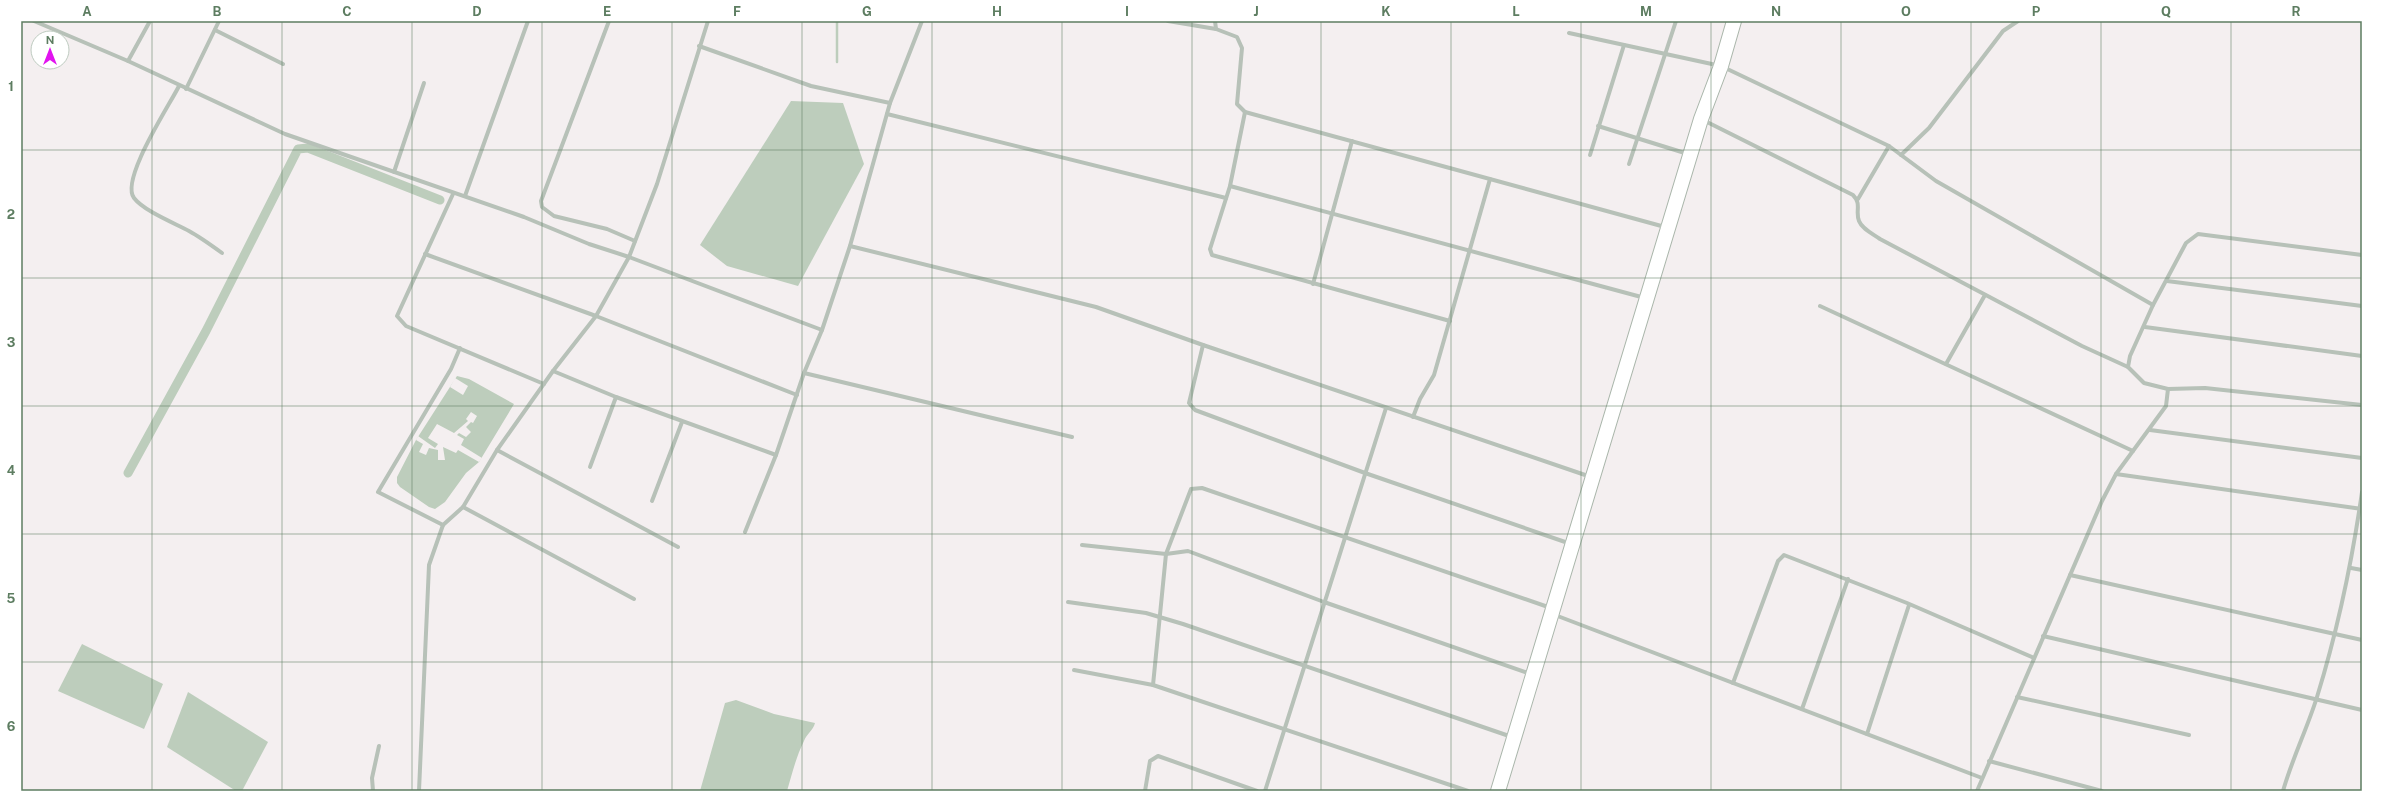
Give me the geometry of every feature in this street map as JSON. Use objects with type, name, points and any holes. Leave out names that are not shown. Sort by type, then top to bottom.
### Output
[{"type":"street","points":[[34,21],[128,61],[285,134],[453,194],[465,196],[589,244],[629,256],[822,330]]},
{"type":"street","points":[[128,61],[150,21]]},
{"type":"street","points":[[186,89],[220,21]]},
{"type":"street","points":[[465,196],[528,21]]},
{"type":"street","points":[[610,21],[541,201],[547,212],[554,216],[607,229],[635,241]]},
{"type":"street","points":[[419,791],[429,565],[443,525],[464,507],[497,450],[553,371],[596,316],[629,256],[657,184],[708,21]]},
{"type":"street","points":[[745,532],[776,455],[804,373],[822,330],[850,246],[890,103],[922,21]]},
{"type":"street","points":[[1168,21],[1216,29],[1232,34],[1240,40],[1241,64],[1236,93],[1236,104],[1245,112],[1668,228]]},
{"type":"street","points":[[1215,21],[1216,29]]},
{"type":"street","points":[[1629,164],[1676,21]]},
{"type":"street","points":[[1498,791],[1701,119],[1721,66],[1734,21]]},
{"type":"street","points":[[1902,156],[1929,128],[2003,30],[2018,21]]},
{"type":"street","points":[[215,30],[283,64]]},
{"type":"street","points":[[1569,33],[1664,55],[1721,66],[1889,146],[1936,181],[2154,306]]},
{"type":"street","points":[[1590,155],[1624,45]]},
{"type":"street","points":[[699,46],[811,86],[890,103]]},
{"type":"street","points":[[394,172],[424,83]]},
{"type":"street","points":[[179,86],[135,169],[130,188],[133,198],[141,205],[191,232],[222,253]]},
{"type":"street","points":[[1245,112],[1230,186],[1210,249],[1212,255],[1450,321]]},
{"type":"street","points":[[887,114],[1226,198]]},
{"type":"street","points":[[1701,119],[1853,195],[1858,199],[1860,207],[1858,220],[1862,227],[1880,239],[1985,295],[2128,367],[2144,383],[2168,389],[2205,388],[2362,405]]},
{"type":"street","points":[[1598,126],[1691,155]]},
{"type":"street","points":[[1313,284],[1352,141]]},
{"type":"street","points":[[1858,199],[1889,146]]},
{"type":"street","points":[[1414,417],[1420,399],[1434,376],[1490,179]]},
{"type":"street","points":[[1230,186],[1647,299]]},
{"type":"street","points":[[453,194],[398,316],[406,326],[544,384]]},
{"type":"street","points":[[2128,367],[2130,356],[2186,243],[2198,234],[2362,255]]},
{"type":"street","points":[[850,246],[1096,307],[1593,478]]},
{"type":"street","points":[[425,254],[596,316],[797,395]]},
{"type":"street","points":[[2167,281],[2362,306]]},
{"type":"street","points":[[1946,364],[1985,295]]},
{"type":"street","points":[[1820,306],[2133,451]]},
{"type":"street","points":[[2145,327],[2362,356]]},
{"type":"street","points":[[1203,345],[1189,404],[1195,410],[1365,473],[1573,544]]},
{"type":"street","points":[[443,525],[378,492],[451,369],[460,348]]},
{"type":"street","points":[[553,371],[682,422],[776,455]]},
{"type":"street","points":[[804,373],[1072,437]]},
{"type":"street","points":[[1977,791],[2043,636],[2116,474],[2150,430],[2166,406],[2168,389]]},
{"type":"street","points":[[590,467],[616,397]]},
{"type":"street","points":[[1265,791],[1386,408]]},
{"type":"street","points":[[652,501],[682,422]]},
{"type":"street","points":[[2150,430],[2362,458]]},
{"type":"street","points":[[497,450],[678,547]]},
{"type":"street","points":[[2116,474],[2361,508]]},
{"type":"street","points":[[1152,685],[1166,554],[1191,489],[1194,487],[1202,488],[1345,537],[1552,611],[1733,683],[1982,778]]},
{"type":"street","points":[[2282,791],[2293,755],[2316,698],[2335,635],[2351,568],[2361,508],[2362,492]]},
{"type":"street","points":[[464,507],[634,599]]},
{"type":"street","points":[[1082,545],[1166,554],[1188,551],[1324,602],[1533,675]]},
{"type":"street","points":[[1733,683],[1778,561],[1784,555],[1793,557],[1848,579],[2034,658]]},
{"type":"street","points":[[2351,568],[2362,570]]},
{"type":"street","points":[[2070,575],[2362,640]]},
{"type":"street","points":[[1802,709],[1848,579]]},
{"type":"street","points":[[1068,602],[1160,617],[1514,737]]},
{"type":"street","points":[[1867,734],[1909,605]]},
{"type":"street","points":[[2043,636],[2316,698],[2362,710]]},
{"type":"street","points":[[1074,670],[1152,685],[1468,791]]},
{"type":"street","points":[[2017,697],[2190,735]]},
{"type":"street","points":[[372,791],[372,778],[379,746]]},
{"type":"street","points":[[1144,791],[1150,761],[1158,756],[1257,791]]},
{"type":"street","points":[[1989,761],[2102,791]]},
{"type":"shaded area","points":[[791,101],[843,103],[864,164],[798,286],[727,266],[700,245]]},
{"type":"shaded area","points":[[457,376],[469,379],[514,404],[479,462],[466,473],[445,502],[435,509],[429,507],[400,487],[397,483],[397,477],[416,440]]},
{"type":"shaded area","points":[[82,644],[163,684],[144,729],[58,691]]},
{"type":"shaded area","points":[[188,692],[268,742],[242,791],[236,791],[167,747]]},
{"type":"shaded area","points":[[736,700],[774,714],[815,723],[801,747],[787,791],[700,791],[725,703]]},
{"type":"pier","points":[[455,378],[468,386],[463,395],[450,387]]},
{"type":"pier","points":[[471,412],[477,416],[473,423],[471,422],[466,427],[471,432],[466,437],[459,433],[457,435],[464,439],[461,445],[482,458],[479,462],[458,450],[456,453],[443,447],[445,460],[438,460],[438,450],[429,448],[426,455],[419,452],[423,444],[416,440],[418,436],[435,448],[438,444],[428,438],[437,424],[454,433],[468,421],[466,419]]},
{"type":"waterway","points":[[837,21],[837,62]]},
{"type":"waterway","points":[[128,473],[206,331],[298,149],[308,148],[440,200]]}]
